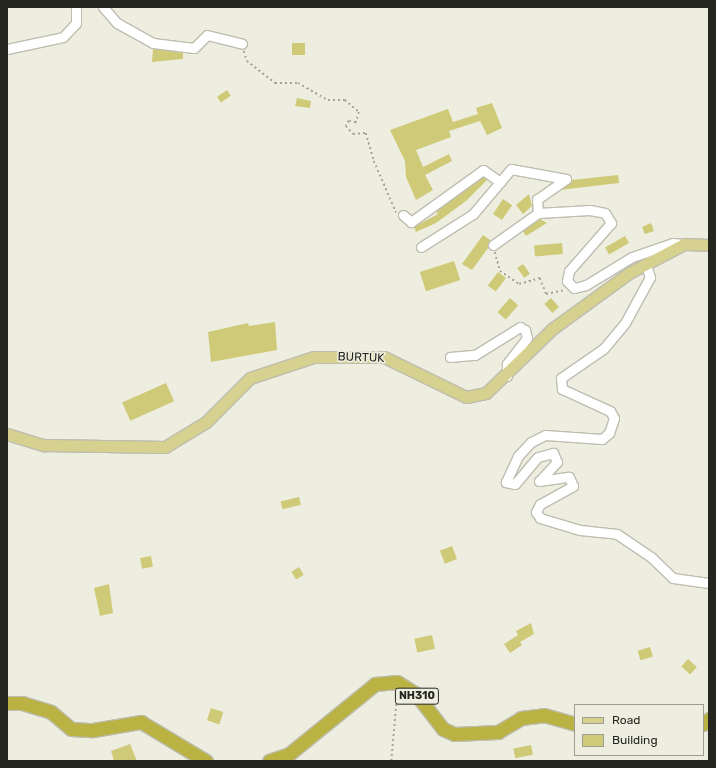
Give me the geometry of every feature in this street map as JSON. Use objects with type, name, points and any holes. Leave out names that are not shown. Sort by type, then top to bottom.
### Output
[{"type":"highway","name":"NH310","points":[[269,761],[289,754],[375,684],[397,682],[416,694],[443,729],[454,734],[498,732],[521,718],[544,715],[574,724]]},
{"type":"highway","points":[[7,704],[22,703],[51,712],[71,729],[93,730],[141,722],[206,761]]},
{"type":"main road","points":[[684,244],[709,245]]},
{"type":"main road","name":"BURTUK","points":[[7,434],[44,445],[165,447],[206,422],[250,378],[314,357],[384,357],[466,397],[486,393],[507,376],[552,330],[646,265],[684,244]]},
{"type":"street","points":[[7,49],[63,37],[76,23],[76,7]]},
{"type":"street","points":[[103,7],[117,23],[153,43],[194,48],[207,35],[242,44]]},
{"type":"street","points":[[421,247],[473,214],[511,169],[566,179],[537,199],[538,213]]},
{"type":"street","points":[[403,216],[411,222],[483,170],[500,182]]},
{"type":"street","points":[[493,245],[538,213],[590,210],[605,213],[611,223],[569,271],[567,282],[574,288],[586,285],[632,257],[673,243],[684,244]]},
{"type":"street","points":[[646,265],[650,277],[625,322],[603,350],[561,378],[562,389],[610,412],[614,418],[609,433],[602,439],[545,435],[531,442],[518,456],[506,482],[515,484],[538,456],[553,453],[557,462],[539,481],[569,477],[573,486],[540,504],[536,512],[540,518],[580,530],[617,534],[651,557],[673,578],[709,583]]},
{"type":"street","points":[[450,357],[475,355],[520,327],[525,330],[527,338],[507,364],[507,376]]},
{"type":"path","points":[[242,44],[247,61],[275,83],[298,83],[328,100],[345,100],[359,112],[356,123],[349,121],[346,126],[353,134],[366,133],[393,211],[403,216]]},
{"type":"path","points":[[493,245],[500,271],[520,284],[540,278],[546,294],[574,288]]},
{"type":"path","points":[[391,761],[397,682]]},
{"type":"building","points":[[292,43],[305,43],[305,55],[292,55]]},
{"type":"building","points":[[153,49],[183,53],[183,59],[152,62]]},
{"type":"building","points":[[227,90],[231,96],[221,103],[217,97]]},
{"type":"building","points":[[297,98],[311,101],[310,108],[295,106]]},
{"type":"building","points":[[492,103],[502,128],[487,135],[480,121],[449,131],[451,137],[416,150],[423,167],[449,154],[452,161],[425,175],[433,190],[416,200],[406,177],[405,161],[390,130],[448,109],[453,122],[478,114],[476,108]]},
{"type":"building","points":[[618,175],[619,183],[560,190],[572,180]]},
{"type":"building","points":[[483,177],[487,180],[466,201],[436,223],[416,232],[414,227],[438,214],[436,211]]},
{"type":"building","points":[[529,194],[532,206],[523,214],[516,205]]},
{"type":"building","points":[[503,199],[512,205],[502,220],[493,214]]},
{"type":"building","points":[[540,219],[547,223],[526,236],[523,231]]},
{"type":"building","points":[[651,223],[654,231],[645,234],[642,227]]},
{"type":"building","points":[[483,235],[490,240],[488,248],[472,270],[462,264]]},
{"type":"building","points":[[625,236],[629,243],[609,254],[605,248]]},
{"type":"building","points":[[562,243],[563,254],[535,256],[534,245]]},
{"type":"building","points":[[454,261],[460,280],[426,291],[420,272]]},
{"type":"building","points":[[523,264],[530,274],[524,278],[517,268]]},
{"type":"building","points":[[498,272],[506,278],[496,292],[488,286]]},
{"type":"building","points":[[510,298],[518,305],[506,320],[498,312]]},
{"type":"building","points":[[551,298],[559,307],[552,313],[544,304]]},
{"type":"building","points":[[275,322],[277,350],[211,362],[208,332],[248,323],[249,326]]},
{"type":"building","points":[[166,383],[174,401],[130,421],[122,403]]},
{"type":"building","points":[[299,497],[301,505],[282,509],[281,502]]},
{"type":"building","points":[[452,546],[457,559],[445,564],[440,551]]},
{"type":"building","points":[[151,556],[153,567],[142,569],[140,558]]},
{"type":"building","points":[[299,567],[304,575],[296,579],[291,572]]},
{"type":"building","points":[[109,584],[113,613],[100,616],[94,588]]},
{"type":"building","points":[[531,623],[534,634],[520,642],[522,645],[510,653],[504,644],[518,635],[516,631]]},
{"type":"building","points":[[432,635],[435,649],[417,652],[414,639]]},
{"type":"building","points":[[650,647],[653,657],[640,660],[638,651]]},
{"type":"building","points":[[688,659],[697,667],[690,674],[681,666]]},
{"type":"building","points":[[211,708],[223,712],[219,724],[207,720]]},
{"type":"building","points":[[130,744],[137,761],[114,761],[111,751]]},
{"type":"building","points":[[531,745],[533,755],[515,758],[513,748]]}]
